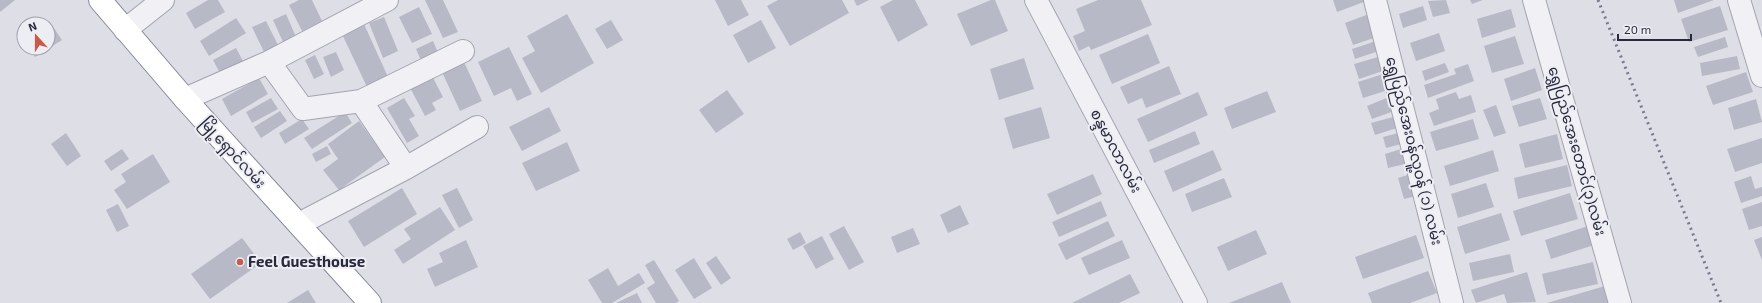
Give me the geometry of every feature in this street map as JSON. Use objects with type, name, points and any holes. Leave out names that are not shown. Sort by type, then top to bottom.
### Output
[{"type":"highway","name":"မြို့ရှောင်လမ်း","points":[[100,0],[185,99],[370,303]]},
{"type":"street","points":[[125,30],[163,0]]},
{"type":"street","points":[[185,99],[269,62],[387,0]]},
{"type":"street","name":"စန္ဒမာလာလမ်း","points":[[1036,0],[1196,303]]},
{"type":"street","name":"ရွှေပြည်အေးဝန်လူ့ဝန် (၁) လမ်း","points":[[1375,0],[1452,303]]},
{"type":"street","name":"ရွှေပြည်အေးတောင်(၃)လမ်း","points":[[1534,0],[1620,303]]},
{"type":"street","points":[[1739,0],[1758,47],[1762,76]]},
{"type":"street","points":[[269,62],[303,109],[361,101],[463,51]]},
{"type":"street","points":[[361,101],[406,168]]},
{"type":"street","points":[[299,224],[406,168],[477,127]]},
{"type":"building","points":[[0,0],[15,0],[0,12]]},
{"type":"building","points":[[208,0],[218,0],[225,12],[195,29],[186,13]]},
{"type":"building","points":[[299,0],[312,0],[322,21],[302,31],[289,5]]},
{"type":"building","points":[[425,0],[443,0],[458,32],[443,38]]},
{"type":"building","points":[[715,0],[741,0],[749,15],[728,26]]},
{"type":"building","points":[[778,0],[842,0],[849,13],[790,46],[767,6]]},
{"type":"building","points":[[854,0],[869,0],[857,6]]},
{"type":"building","points":[[893,0],[915,0],[928,25],[898,42],[880,7]]},
{"type":"building","points":[[991,0],[995,0],[1008,31],[971,46],[957,14]]},
{"type":"building","points":[[1098,0],[1141,0],[1152,25],[1091,50],[1089,46],[1079,51],[1073,36],[1085,31],[1076,9]]},
{"type":"building","points":[[1333,0],[1369,0],[1337,12]]},
{"type":"building","points":[[1446,0],[1450,13],[1433,17],[1428,1]]},
{"type":"building","points":[[1470,0],[1483,0],[1472,4]]},
{"type":"building","points":[[1674,0],[1714,0],[1678,13]]},
{"type":"building","points":[[1423,6],[1427,20],[1403,28],[1399,14]]},
{"type":"building","points":[[1720,6],[1728,30],[1689,42],[1681,19]]},
{"type":"building","points":[[419,7],[432,34],[412,43],[399,17]]},
{"type":"building","points":[[1511,9],[1516,27],[1482,38],[1477,19]]},
{"type":"building","points":[[286,14],[296,37],[283,42],[273,20]]},
{"type":"building","points":[[567,14],[594,63],[541,93],[522,58],[535,51],[527,36]]},
{"type":"building","points":[[1369,14],[1377,37],[1353,45],[1345,23]]},
{"type":"building","points":[[384,17],[398,51],[383,58],[369,23]]},
{"type":"building","points":[[236,18],[246,33],[209,56],[200,41]]},
{"type":"building","points":[[611,20],[623,40],[607,49],[595,29]]},
{"type":"building","points":[[761,20],[776,48],[748,63],[733,35]]},
{"type":"building","points":[[266,21],[279,47],[265,54],[252,27]]},
{"type":"building","points":[[364,24],[388,77],[367,87],[342,34]]},
{"type":"building","points":[[56,31],[62,40],[56,44]]},
{"type":"building","points":[[1439,33],[1445,51],[1416,61],[1410,43]]},
{"type":"building","points":[[1148,34],[1160,63],[1112,84],[1099,55]]},
{"type":"building","points":[[1515,36],[1524,64],[1492,73],[1484,46]]},
{"type":"building","points":[[1725,37],[1728,47],[1698,57],[1694,47]]},
{"type":"building","points":[[433,41],[439,55],[422,63],[416,49]]},
{"type":"building","points":[[1376,41],[1379,51],[1355,59],[1352,49]]},
{"type":"building","points":[[509,47],[532,94],[517,101],[511,88],[494,96],[478,62]]},
{"type":"building","points":[[236,48],[244,63],[221,75],[213,60]]},
{"type":"building","points":[[336,52],[344,70],[331,77],[323,57]]},
{"type":"building","points":[[315,55],[324,74],[314,79],[305,60]]},
{"type":"building","points":[[1737,56],[1740,69],[1702,76],[1700,63]]},
{"type":"building","points":[[1378,57],[1383,71],[1359,79],[1354,64]]},
{"type":"building","points":[[1024,58],[1034,89],[999,100],[990,69]]},
{"type":"building","points":[[464,62],[482,101],[460,111],[442,72]]},
{"type":"building","points":[[1445,63],[1449,72],[1425,81],[1422,71]]},
{"type":"building","points":[[1468,64],[1474,81],[1428,98],[1424,85],[1456,74],[1454,69]]},
{"type":"building","points":[[1169,66],[1181,94],[1146,108],[1142,98],[1128,104],[1120,87]]},
{"type":"building","points":[[1535,68],[1542,90],[1511,101],[1504,79]]},
{"type":"building","points":[[429,70],[443,97],[432,103],[436,110],[425,116],[407,82]]},
{"type":"building","points":[[1746,72],[1753,92],[1713,105],[1706,86]]},
{"type":"building","points":[[1383,74],[1388,90],[1363,98],[1358,82]]},
{"type":"building","points":[[259,78],[268,94],[231,116],[222,99]]},
{"type":"building","points":[[727,90],[744,114],[716,133],[699,110]]},
{"type":"building","points":[[1267,91],[1276,112],[1232,129],[1224,108]]},
{"type":"building","points":[[1198,92],[1208,115],[1148,142],[1137,119]]},
{"type":"building","points":[[1456,92],[1459,99],[1471,95],[1476,112],[1434,126],[1429,113],[1439,109],[1436,99]]},
{"type":"building","points":[[1389,97],[1394,111],[1372,119],[1367,106]]},
{"type":"building","points":[[271,98],[278,109],[252,123],[246,112]]},
{"type":"building","points":[[404,98],[415,116],[409,119],[419,136],[407,143],[387,108]]},
{"type":"building","points":[[1540,98],[1547,119],[1519,127],[1512,106]]},
{"type":"building","points":[[1756,99],[1762,122],[1734,130],[1728,108]]},
{"type":"building","points":[[1496,105],[1506,133],[1494,137],[1483,110]]},
{"type":"building","points":[[549,107],[561,131],[522,151],[509,127]]},
{"type":"building","points":[[1041,107],[1050,138],[1013,149],[1004,118]]},
{"type":"building","points":[[280,111],[287,121],[261,138],[254,127]]},
{"type":"building","points":[[345,112],[352,123],[312,149],[304,138]]},
{"type":"building","points":[[1397,116],[1400,127],[1375,135],[1371,123]]},
{"type":"building","points":[[302,119],[309,129],[285,144],[279,133]]},
{"type":"building","points":[[1473,119],[1479,139],[1436,151],[1430,132]]},
{"type":"building","points":[[359,121],[385,157],[339,190],[323,170],[338,159],[328,144]]},
{"type":"building","points":[[1195,131],[1200,144],[1154,163],[1149,150]]},
{"type":"building","points":[[1402,132],[1405,143],[1386,148],[1383,137]]},
{"type":"building","points":[[66,133],[81,156],[67,166],[51,144]]},
{"type":"building","points":[[1557,134],[1563,159],[1525,168],[1519,144]]},
{"type":"building","points":[[1762,138],[1762,163],[1735,172],[1727,149]]},
{"type":"building","points":[[567,142],[580,171],[536,191],[522,163]]},
{"type":"building","points":[[327,146],[331,154],[316,162],[312,154]]},
{"type":"building","points":[[122,149],[129,159],[111,171],[104,161]]},
{"type":"building","points":[[1401,149],[1405,164],[1388,168],[1385,154]]},
{"type":"building","points":[[1213,150],[1222,170],[1173,192],[1164,171]]},
{"type":"building","points":[[1493,150],[1499,171],[1450,186],[1444,166]]},
{"type":"building","points":[[153,154],[170,182],[127,209],[114,190],[126,182],[121,174]]},
{"type":"building","points":[[1567,165],[1572,186],[1518,199],[1514,178]]},
{"type":"building","points":[[1414,173],[1420,195],[1404,199],[1398,178]]},
{"type":"building","points":[[1093,174],[1102,194],[1057,215],[1047,194]]},
{"type":"building","points":[[1751,176],[1755,189],[1762,187],[1762,196],[1741,203],[1734,182]]},
{"type":"building","points":[[1224,178],[1232,197],[1192,212],[1185,194]]},
{"type":"building","points":[[1486,183],[1494,207],[1458,218],[1451,194]]},
{"type":"building","points":[[402,188],[417,214],[364,247],[348,221]]},
{"type":"building","points":[[457,188],[473,220],[459,228],[442,195]]},
{"type":"building","points":[[1570,193],[1578,219],[1521,236],[1513,211]]},
{"type":"building","points":[[1101,201],[1107,216],[1059,237],[1052,222]]},
{"type":"building","points":[[1762,202],[1762,226],[1749,230],[1742,209]]},
{"type":"building","points":[[118,204],[129,226],[117,232],[106,210]]},
{"type":"building","points":[[960,205],[969,224],[948,233],[940,215]]},
{"type":"building","points":[[440,207],[455,230],[403,264],[394,250],[411,239],[404,229]]},
{"type":"building","points":[[1501,213],[1510,240],[1465,254],[1457,227]]},
{"type":"building","points":[[1108,221],[1115,236],[1066,260],[1058,244]]},
{"type":"building","points":[[844,226],[864,262],[849,270],[829,234]]},
{"type":"building","points":[[1588,226],[1594,245],[1551,259],[1545,240]]},
{"type":"building","points":[[913,228],[920,244],[897,253],[891,237]]},
{"type":"building","points":[[1256,230],[1267,254],[1228,271],[1217,247]]},
{"type":"building","points":[[800,232],[806,243],[793,250],[787,239]]},
{"type":"building","points":[[1416,235],[1424,258],[1363,279],[1355,257]]},
{"type":"building","points":[[822,236],[834,259],[816,269],[803,246]]},
{"type":"building","points":[[1762,237],[1762,260],[1754,240]]},
{"type":"building","points":[[242,238],[261,263],[210,299],[191,274]]},
{"type":"building","points":[[466,240],[478,267],[435,287],[427,269],[443,262],[439,253]]},
{"type":"building","points":[[1122,240],[1130,258],[1089,275],[1081,258]]},
{"type":"building","points":[[1510,254],[1514,272],[1473,281],[1469,263]]},
{"type":"building","points":[[716,256],[731,278],[721,285],[706,263]]},
{"type":"building","points":[[694,258],[712,288],[694,299],[675,270]]},
{"type":"building","points":[[654,260],[679,301],[676,303],[656,303],[647,288],[655,283],[645,265]]},
{"type":"building","points":[[1593,262],[1598,284],[1547,295],[1542,274]]},
{"type":"building","points":[[608,268],[618,286],[639,273],[645,283],[612,303],[602,303],[588,280]]},
{"type":"building","points":[[1428,271],[1437,293],[1410,303],[1372,303],[1368,293]]},
{"type":"building","points":[[1527,272],[1536,302],[1507,303],[1504,294],[1476,303],[1471,290]]},
{"type":"building","points":[[1130,274],[1140,293],[1119,303],[1072,303]]},
{"type":"building","points":[[1282,282],[1291,303],[1229,303]]},
{"type":"building","points":[[1605,286],[1610,303],[1547,303]]},
{"type":"building","points":[[308,290],[316,303],[287,303]]},
{"type":"building","points":[[637,293],[642,303],[616,303]]},
{"type":"railway","points":[[1598,0],[1721,303]]},
{"type":"place","name":"Feel Guesthouse","points":[[240,262]]}]
